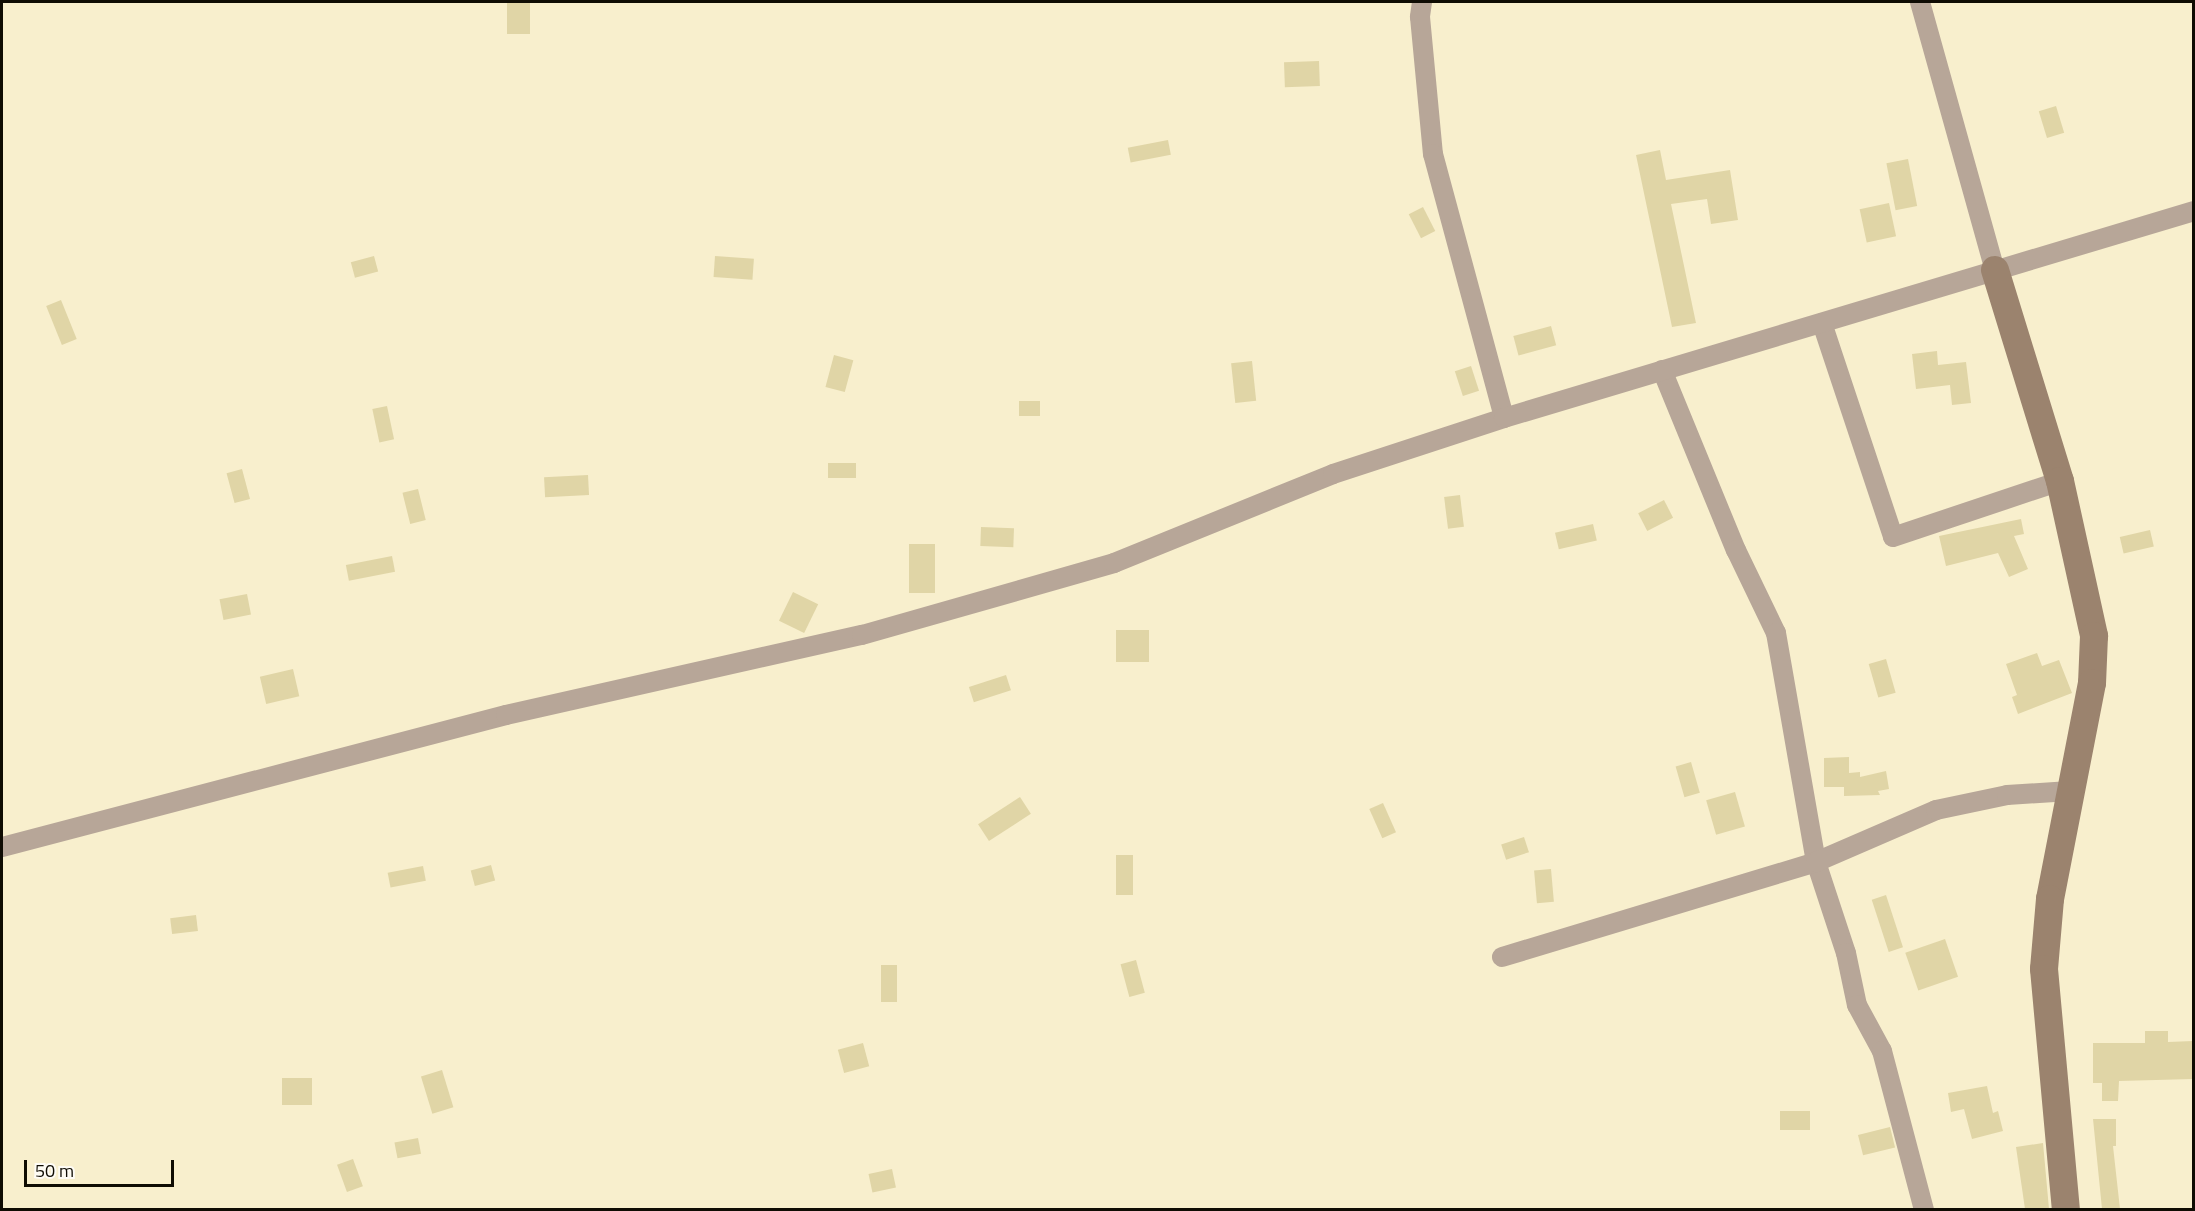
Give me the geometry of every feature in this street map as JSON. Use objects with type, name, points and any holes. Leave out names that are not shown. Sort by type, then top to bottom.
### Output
[{"type":"street","points":[[1422,2],[1420,17],[1433,154],[1504,418]]},
{"type":"street","points":[[1920,2],[1995,270],[2060,481],[2094,636],[2092,683],[2050,899],[2044,969],[2066,1209]]},
{"type":"street","points":[[2,847],[506,715],[862,635],[1114,562],[1333,474],[1504,418],[2193,211]]},
{"type":"street","points":[[1822,322],[1893,537],[2060,481]]},
{"type":"street","points":[[1662,370],[1736,550],[1776,633],[1816,862],[1846,953],[1857,1005],[1882,1051],[1924,1209]]},
{"type":"street","points":[[1502,957],[1816,862],[1936,810],[2007,795],[2070,791]]},
{"type":"building","points":[[507,2],[530,2],[530,34],[507,34]]},
{"type":"building","points":[[1319,61],[1320,86],[1285,87],[1284,62]]},
{"type":"building","points":[[2056,106],[2064,133],[2047,138],[2039,111]]},
{"type":"building","points":[[1168,140],[1171,155],[1131,163],[1128,148]]},
{"type":"building","points":[[1660,150],[1666,180],[1730,170],[1738,220],[1711,224],[1707,199],[1671,204],[1696,323],[1672,327],[1636,155]]},
{"type":"building","points":[[1908,159],[1917,206],[1896,210],[1886,163]]},
{"type":"building","points":[[1889,203],[1896,236],[1867,242],[1860,209]]},
{"type":"building","points":[[1423,207],[1435,231],[1421,238],[1409,214]]},
{"type":"building","points":[[374,256],[378,271],[355,278],[351,262]]},
{"type":"building","points":[[715,256],[754,259],[752,280],[714,277]]},
{"type":"building","points":[[61,300],[77,339],[62,345],[46,306]]},
{"type":"building","points":[[1551,326],[1556,345],[1519,355],[1513,336]]},
{"type":"building","points":[[1937,351],[1938,365],[1966,362],[1971,403],[1952,405],[1950,385],[1916,389],[1912,354]]},
{"type":"building","points":[[834,355],[853,360],[845,392],[825,387]]},
{"type":"building","points":[[1252,361],[1256,401],[1235,403],[1231,363]]},
{"type":"building","points":[[1471,366],[1479,391],[1463,396],[1455,371]]},
{"type":"building","points":[[1019,401],[1040,401],[1040,416],[1019,416]]},
{"type":"building","points":[[387,406],[394,439],[379,442],[372,409]]},
{"type":"building","points":[[828,463],[856,463],[856,478],[828,478]]},
{"type":"building","points":[[242,469],[250,499],[235,503],[227,473]]},
{"type":"building","points":[[588,475],[589,495],[545,497],[544,477]]},
{"type":"building","points":[[418,489],[426,520],[410,524],[402,493]]},
{"type":"building","points":[[1460,495],[1464,527],[1448,529],[1444,497]]},
{"type":"building","points":[[1664,500],[1673,518],[1647,531],[1638,513]]},
{"type":"building","points":[[2021,519],[2024,534],[2014,536],[2028,569],[2009,577],[1998,553],[1946,566],[1939,536]]},
{"type":"building","points":[[1593,524],[1597,541],[1559,549],[1555,533]]},
{"type":"building","points":[[981,527],[1014,528],[1013,547],[980,546]]},
{"type":"building","points":[[2150,530],[2154,547],[2124,554],[2120,537]]},
{"type":"building","points":[[909,544],[935,544],[935,593],[909,593]]},
{"type":"building","points":[[392,556],[395,572],[349,581],[346,565]]},
{"type":"building","points":[[793,592],[818,604],[804,633],[779,621]]},
{"type":"building","points":[[247,594],[251,615],[224,620],[220,599]]},
{"type":"building","points":[[1116,630],[1149,630],[1149,662],[1116,662]]},
{"type":"building","points":[[2037,653],[2042,666],[2059,660],[2072,693],[2018,714],[2012,697],[2017,695],[2006,664]]},
{"type":"building","points":[[1886,659],[1896,693],[1878,698],[1869,664]]},
{"type":"building","points":[[293,669],[299,696],[266,704],[260,677]]},
{"type":"building","points":[[1006,675],[1011,690],[974,702],[969,687]]},
{"type":"building","points":[[1849,757],[1849,773],[1860,772],[1860,777],[1886,771],[1889,789],[1878,791],[1880,795],[1844,796],[1844,787],[1824,787],[1824,758]]},
{"type":"building","points":[[1691,762],[1700,793],[1684,797],[1676,766]]},
{"type":"building","points":[[1735,792],[1745,827],[1716,835],[1706,800]]},
{"type":"building","points":[[1020,797],[1031,814],[989,841],[978,824]]},
{"type":"building","points":[[1383,803],[1396,832],[1382,838],[1369,809]]},
{"type":"building","points":[[1524,837],[1529,852],[1506,860],[1501,844]]},
{"type":"building","points":[[1116,855],[1133,855],[1133,895],[1116,895]]},
{"type":"building","points":[[491,865],[495,880],[475,886],[471,870]]},
{"type":"building","points":[[423,866],[426,881],[391,888],[388,873]]},
{"type":"building","points":[[1551,869],[1554,902],[1537,903],[1534,870]]},
{"type":"building","points":[[1886,895],[1903,947],[1889,952],[1872,900]]},
{"type":"building","points":[[196,915],[198,931],[172,934],[170,918]]},
{"type":"building","points":[[1945,939],[1958,977],[1918,990],[1905,953]]},
{"type":"building","points":[[1136,960],[1145,993],[1129,997],[1121,964]]},
{"type":"building","points":[[881,965],[897,965],[897,1002],[881,1002]]},
{"type":"building","points":[[2145,1031],[2168,1031],[2168,1042],[2193,1041],[2193,1079],[2119,1081],[2118,1101],[2102,1101],[2102,1083],[2093,1083],[2093,1043],[2145,1043]]},
{"type":"building","points":[[863,1043],[869,1066],[844,1073],[838,1050]]},
{"type":"building","points":[[442,1070],[453,1107],[432,1114],[421,1076]]},
{"type":"building","points":[[282,1078],[312,1078],[312,1105],[282,1105]]},
{"type":"building","points":[[1987,1086],[1993,1113],[1998,1111],[2003,1131],[1972,1139],[1964,1109],[1951,1112],[1948,1093]]},
{"type":"building","points":[[1780,1111],[1810,1111],[1810,1130],[1780,1130]]},
{"type":"building","points":[[2093,1119],[2116,1119],[2116,1146],[2113,1146],[2120,1209],[2102,1209]]},
{"type":"building","points":[[1890,1127],[1895,1147],[1863,1155],[1858,1135]]},
{"type":"building","points":[[418,1138],[421,1154],[397,1158],[394,1143]]},
{"type":"building","points":[[2043,1143],[2049,1209],[2025,1209],[2016,1147]]},
{"type":"building","points":[[353,1159],[363,1186],[347,1192],[337,1165]]},
{"type":"building","points":[[892,1169],[896,1188],[872,1193],[869,1174]]}]
